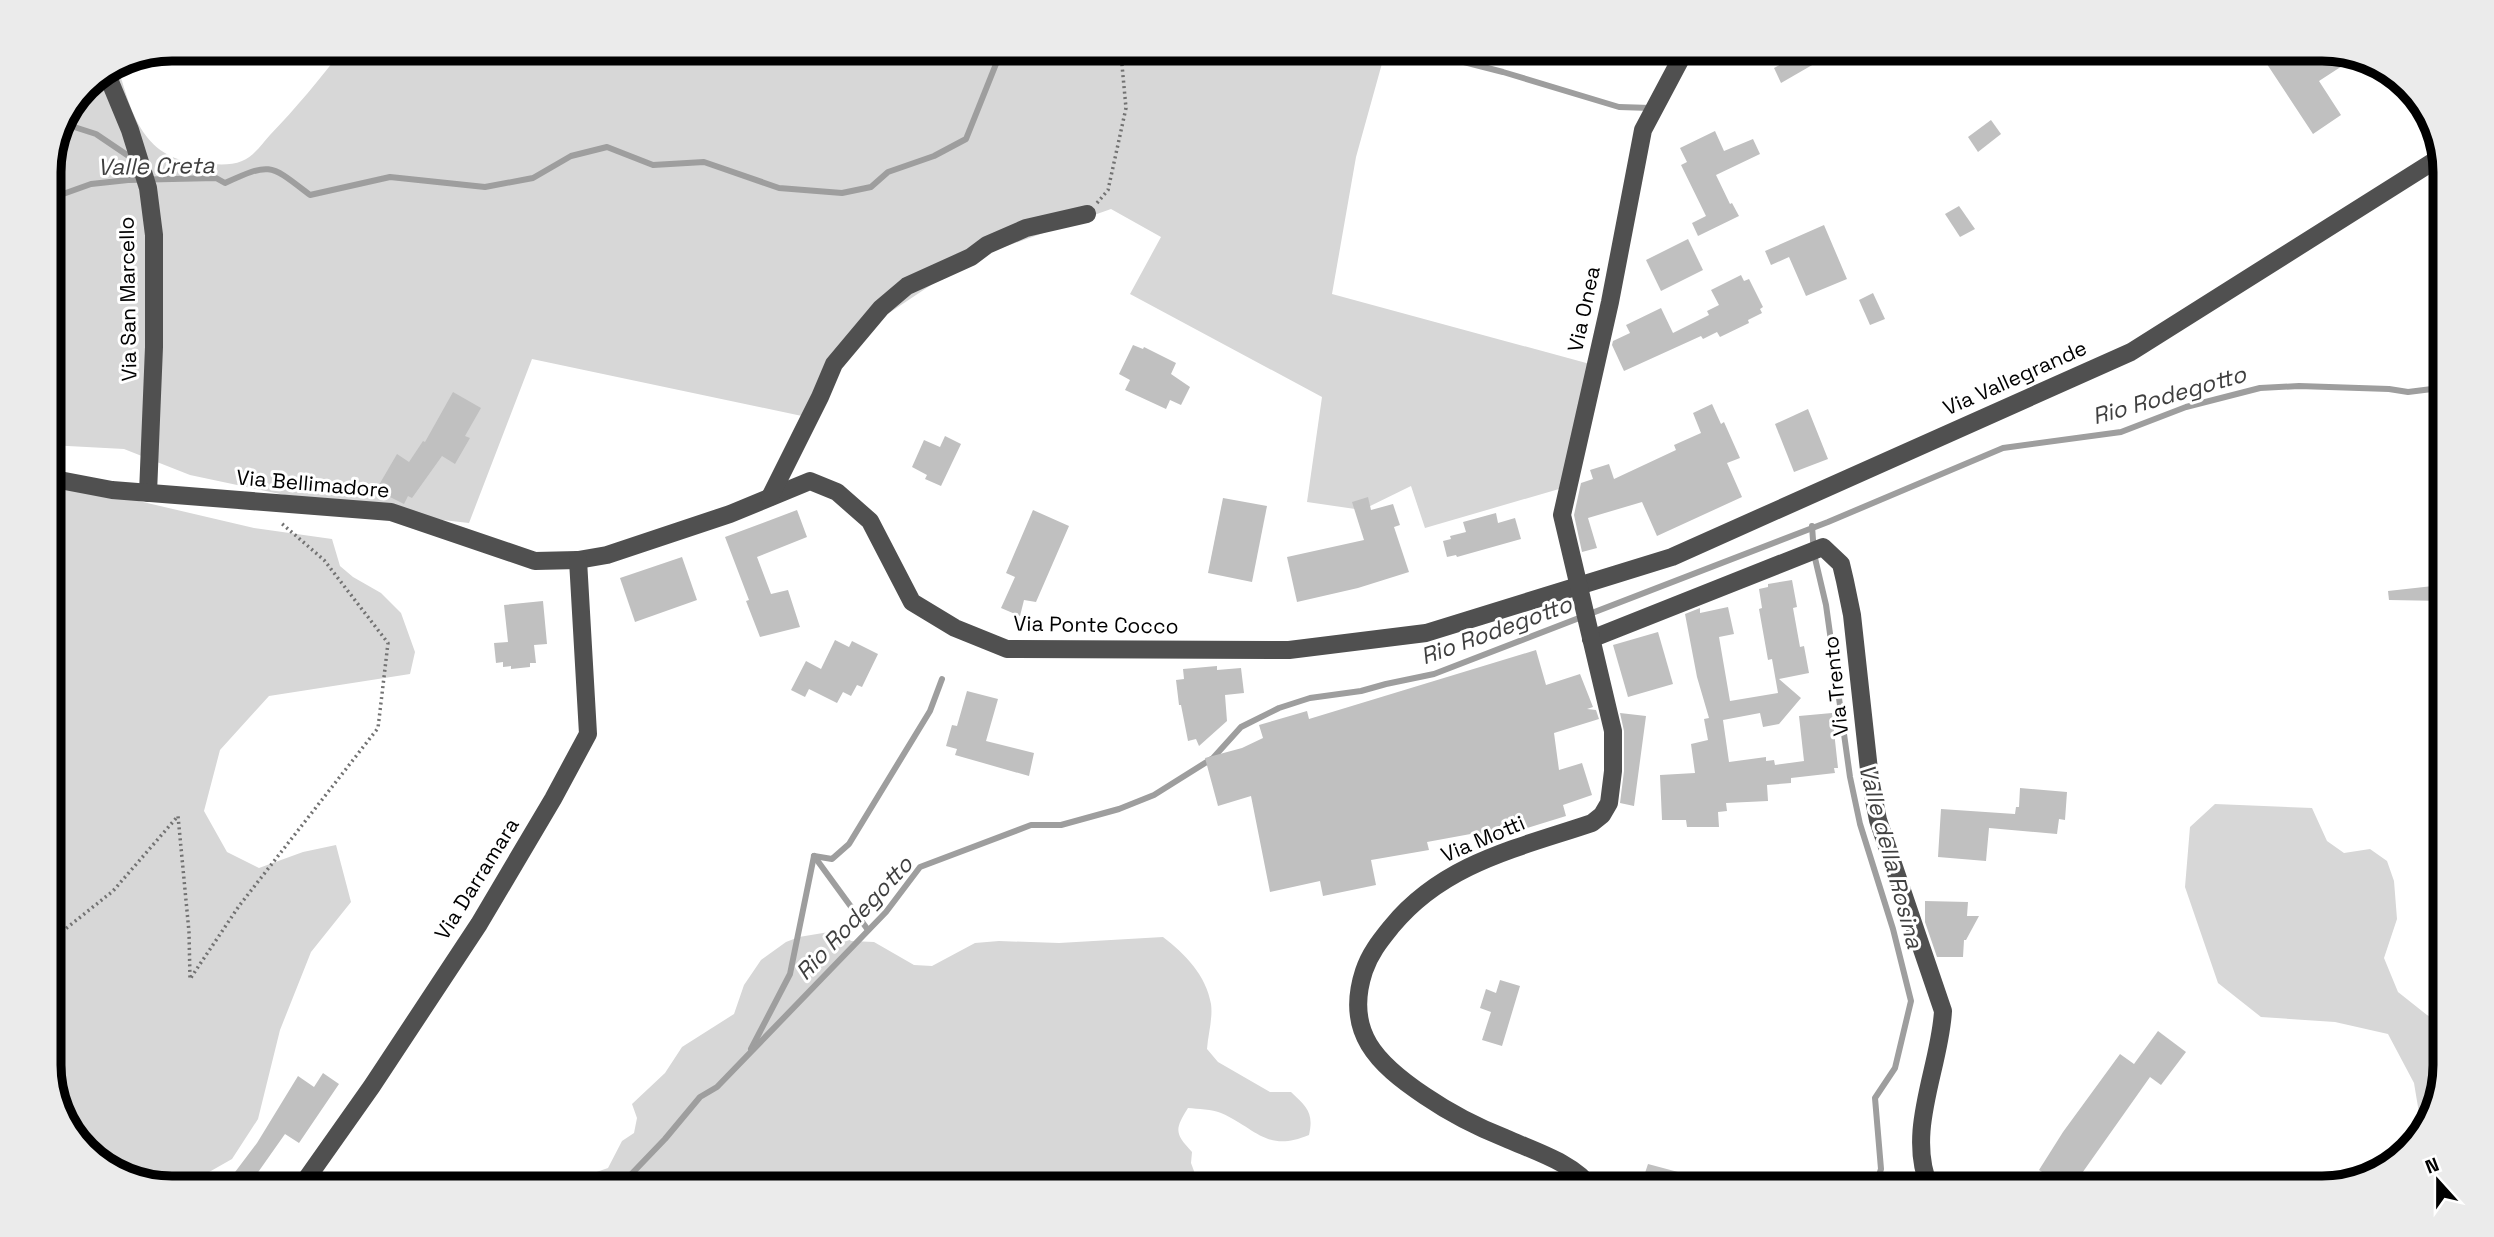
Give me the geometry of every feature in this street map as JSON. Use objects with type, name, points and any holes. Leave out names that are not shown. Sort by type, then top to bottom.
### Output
[{"type":"street","name":"Via Onea","points":[[1581,594],[1562,515],[1610,302],[1643,130],[1680,61]]},
{"type":"street","name":"Via San Marcello","points":[[110,81],[130,130],[148,188],[154,235],[154,347],[148,493]]},
{"type":"street","name":"Via Vallegrande","points":[[1581,594],[1672,557],[2131,352],[2433,162]]},
{"type":"street","points":[[770,498],[834,365],[881,308],[907,286],[971,257],[987,245],[1026,228],[1087,215]]},
{"type":"street","name":"Via Bellimadore","points":[[61,480],[112,490],[391,512],[535,561],[578,560],[607,555]]},
{"type":"street","name":"Via Ponte Cocco","points":[[607,555],[730,514],[810,481],[836,492],[870,521],[912,602],[956,628],[1007,649],[1289,650],[1426,633],[1581,594]]},
{"type":"street","name":"Via Trento","points":[[1590,634],[1815,550],[1841,564],[1852,615],[1870,779],[1878,820],[1943,1011],[1942,1033],[1923,1113],[1922,1151],[1925,1176]]},
{"type":"street","name":"Via Darramara","points":[[308,1176],[372,1086],[479,923],[553,799],[588,734],[578,560]]},
{"type":"street","name":"Via Motti","points":[[1580,1176],[1554,1159],[1456,1115],[1399,1079],[1378,1060],[1363,1036],[1357,1011],[1357,990],[1369,954],[1403,913],[1440,882],[1458,871],[1513,849],[1592,823],[1602,815],[1609,803],[1614,731],[1581,594]]},
{"type":"path","points":[[1087,215],[1108,190],[1126,108],[1121,61]]},
{"type":"path","points":[[61,933],[113,891],[178,816],[190,932],[190,979],[239,906],[378,728],[388,643],[324,560],[257,501]]},
{"type":"shaded area","points":[[333,61],[1383,61],[1356,157],[1332,294],[1590,364],[1559,489],[1425,528],[1411,486],[1362,510],[1307,502],[1322,397],[1130,294],[1161,237],[1111,209],[970,259],[868,327],[802,416],[532,359],[469,523],[390,514],[190,475],[124,449],[61,446],[61,165],[65,144],[80,111],[94,94],[120,75],[135,117],[154,144],[167,154],[184,161],[233,164],[246,159],[257,150]]},
{"type":"shaded area","points":[[61,483],[254,528],[332,539],[340,566],[381,593],[401,613],[415,652],[410,674],[269,696],[220,750],[204,811],[227,852],[259,868],[303,852],[336,845],[351,902],[311,952],[280,1030],[258,1119],[232,1159],[202,1176],[151,1174],[123,1164],[89,1138],[73,1114],[63,1086]]},
{"type":"shaded area","points":[[2215,804],[2312,808],[2327,841],[2344,853],[2370,849],[2387,861],[2394,881],[2397,919],[2384,958],[2398,992],[2433,1018],[2431,1086],[2420,1116],[2414,1083],[2388,1034],[2335,1022],[2261,1017],[2218,983],[2185,887],[2190,827]]},
{"type":"shaded area","points":[[842,932],[851,941],[874,942],[914,965],[932,966],[975,943],[1059,943],[1163,937],[1193,966],[1208,993],[1211,1015],[1207,1049],[1218,1062],[1270,1092],[1291,1092],[1308,1111],[1311,1121],[1309,1135],[1294,1140],[1271,1140],[1221,1113],[1188,1108],[1178,1131],[1192,1152],[1191,1163],[1196,1176],[585,1176],[608,1168],[622,1141],[634,1133],[637,1118],[632,1104],[665,1073],[682,1047],[734,1014],[744,985],[761,960],[786,942],[799,937]]},
{"type":"building","points":[[1787,61],[1819,61],[1781,83],[1774,68]]},
{"type":"building","points":[[2265,61],[2346,64],[2319,81],[2341,115],[2313,134]]},
{"type":"building","points":[[1991,120],[2001,134],[1978,152],[1968,137]]},
{"type":"building","points":[[1715,131],[1724,151],[1753,139],[1760,154],[1716,175],[1739,216],[1698,236],[1692,223],[1706,216],[1681,165],[1687,162],[1680,148]]},
{"type":"building","points":[[1959,206],[1975,229],[1960,237],[1945,214]]},
{"type":"building","points":[[1824,225],[1847,279],[1806,296],[1789,257],[1771,265],[1765,251]]},
{"type":"building","points":[[1688,239],[1703,270],[1661,291],[1646,260]]},
{"type":"building","points":[[1741,275],[1744,281],[1749,279],[1763,307],[1760,309],[1762,313],[1748,320],[1749,323],[1720,337],[1717,332],[1703,339],[1701,336],[1624,371],[1612,345],[1613,341],[1630,333],[1626,325],[1661,308],[1673,333],[1709,315],[1707,311],[1719,305],[1711,290]]},
{"type":"building","points":[[1873,293],[1885,319],[1870,325],[1859,300]]},
{"type":"building","points":[[1133,345],[1143,349],[1144,347],[1176,363],[1171,374],[1190,387],[1181,405],[1170,400],[1166,409],[1125,390],[1130,380],[1119,374]]},
{"type":"building","points":[[453,392],[481,408],[465,436],[470,438],[455,464],[442,456],[412,498],[408,496],[404,504],[376,490],[397,454],[409,462],[423,441],[425,442]]},
{"type":"building","points":[[1712,404],[1721,424],[1724,422],[1740,458],[1727,463],[1742,497],[1657,536],[1642,502],[1588,518],[1597,548],[1582,552],[1574,515],[1581,483],[1593,479],[1590,470],[1609,464],[1614,479],[1676,450],[1674,445],[1701,433],[1693,413]]},
{"type":"building","points":[[1808,409],[1828,459],[1794,472],[1775,424]]},
{"type":"building","points":[[945,436],[961,444],[941,486],[925,479],[927,475],[912,467],[924,440],[940,447]]},
{"type":"building","points":[[1368,497],[1371,510],[1393,504],[1400,525],[1394,527],[1409,572],[1358,588],[1297,602],[1287,557],[1364,540],[1352,502]]},
{"type":"building","points":[[1223,498],[1267,506],[1252,582],[1208,573]]},
{"type":"building","points":[[797,510],[807,537],[757,557],[771,594],[788,590],[800,627],[760,637],[725,537]]},
{"type":"building","points":[[1033,510],[1069,526],[1036,602],[1024,600],[1020,616],[1001,608],[1015,577],[1006,573]]},
{"type":"building","points":[[1496,513],[1498,523],[1515,518],[1521,539],[1457,557],[1447,557],[1443,541],[1451,539],[1450,536],[1466,532],[1463,522]]},
{"type":"building","points":[[682,557],[697,600],[635,622],[620,578]]},
{"type":"building","points":[[1792,580],[1797,607],[1793,608],[1800,647],[1804,646],[1809,673],[1779,679],[1801,698],[1779,724],[1763,727],[1760,713],[1723,720],[1729,762],[1766,757],[1766,761],[1774,760],[1775,765],[1804,761],[1799,716],[1832,713],[1838,768],[1834,768],[1835,773],[1791,778],[1791,783],[1767,785],[1768,801],[1726,803],[1727,811],[1718,812],[1719,827],[1687,827],[1686,820],[1662,820],[1660,775],[1695,773],[1691,744],[1708,740],[1704,719],[1709,718],[1697,677],[1685,614],[1700,608],[1700,613],[1728,607],[1734,634],[1719,637],[1730,701],[1778,693],[1772,659],[1768,660],[1759,609],[1762,608],[1759,589],[1768,587],[1768,584]]},
{"type":"building","points":[[2433,586],[2433,601],[2389,600],[2388,591]]},
{"type":"building","points":[[543,601],[547,644],[534,645],[536,663],[530,663],[530,667],[511,669],[511,666],[503,667],[503,662],[496,663],[494,643],[508,642],[504,605]]},
{"type":"building","points":[[1658,632],[1673,684],[1628,697],[1613,645]]},
{"type":"building","points":[[835,640],[849,647],[852,641],[878,654],[862,687],[857,685],[851,696],[843,692],[837,703],[809,689],[805,697],[791,690],[806,661],[821,669]]},
{"type":"building","points":[[1536,650],[1546,685],[1580,674],[1593,707],[1587,709],[1596,710],[1599,719],[1554,733],[1559,770],[1582,763],[1592,795],[1563,805],[1566,816],[1478,843],[1476,833],[1427,842],[1429,850],[1371,860],[1376,885],[1323,896],[1320,881],[1270,892],[1251,796],[1218,806],[1205,758],[1242,748],[1263,738],[1259,725],[1307,711],[1309,719]]},
{"type":"building","points":[[1217,666],[1217,670],[1241,668],[1244,693],[1225,695],[1227,721],[1199,746],[1196,739],[1188,741],[1176,680],[1184,679],[1183,669]]},
{"type":"building","points":[[967,691],[998,699],[986,741],[1034,753],[1029,776],[955,755],[957,749],[946,746],[952,725],[957,726]]},
{"type":"building","points":[[1620,713],[1646,716],[1634,806],[1620,803],[1624,771],[1624,731]]},
{"type":"building","points":[[2020,788],[2067,792],[2065,820],[2059,819],[2057,834],[1989,828],[1986,861],[1938,857],[1941,809],[2015,814],[2016,807],[2019,807]]},
{"type":"building","points":[[1925,901],[1968,902],[1967,916],[1979,916],[1964,940],[1963,957],[1937,957],[1925,922]]},
{"type":"building","points":[[1500,980],[1520,986],[1502,1046],[1482,1040],[1491,1012],[1480,1008],[1486,989],[1496,993]]},
{"type":"building","points":[[2158,1031],[2186,1052],[2161,1085],[2150,1077],[2080,1176],[2048,1176],[2039,1170],[2120,1054],[2134,1064]]},
{"type":"building","points":[[323,1073],[339,1084],[299,1143],[285,1134],[255,1176],[232,1176],[257,1143],[298,1076],[314,1087]]},
{"type":"building","points":[[1648,1164],[1678,1172],[1677,1176],[1644,1176]]},
{"type":"waterway","name":"Valle Creta","points":[[61,195],[91,184],[128,180],[216,178],[225,183],[262,169],[278,172],[310,195],[390,177],[485,187],[533,178],[571,156],[607,147],[653,165],[704,162],[779,188],[842,193],[871,187],[888,172],[934,156],[966,139],[997,61]]},
{"type":"waterway","name":"Valle Creta","points":[[1460,61],[1619,107],[1651,108]]},
{"type":"waterway","points":[[72,126],[96,134],[133,159]]},
{"type":"waterway","name":"Rio Rodegotto","points":[[630,1176],[700,1097],[717,1087],[886,912],[920,867],[1031,825],[1061,825],[1119,809],[1154,795],[1213,758],[1241,727],[1279,708],[1310,698],[1361,691],[1434,674],[1828,522],[2003,448],[2121,432],[2186,407],[2260,388],[2299,386],[2408,392],[2433,389]]},
{"type":"waterway","name":"Valle della Rosina","points":[[1812,526],[1814,554],[1826,605],[1850,777],[1860,824],[1893,929],[1911,1001],[1895,1068],[1875,1098],[1881,1169],[1879,1176]]},
{"type":"waterway","points":[[814,856],[832,859],[849,844],[930,711],[942,679]]},
{"type":"waterway","points":[[814,856],[868,930]]},
{"type":"waterway","points":[[751,1049],[790,974],[814,856]]}]
